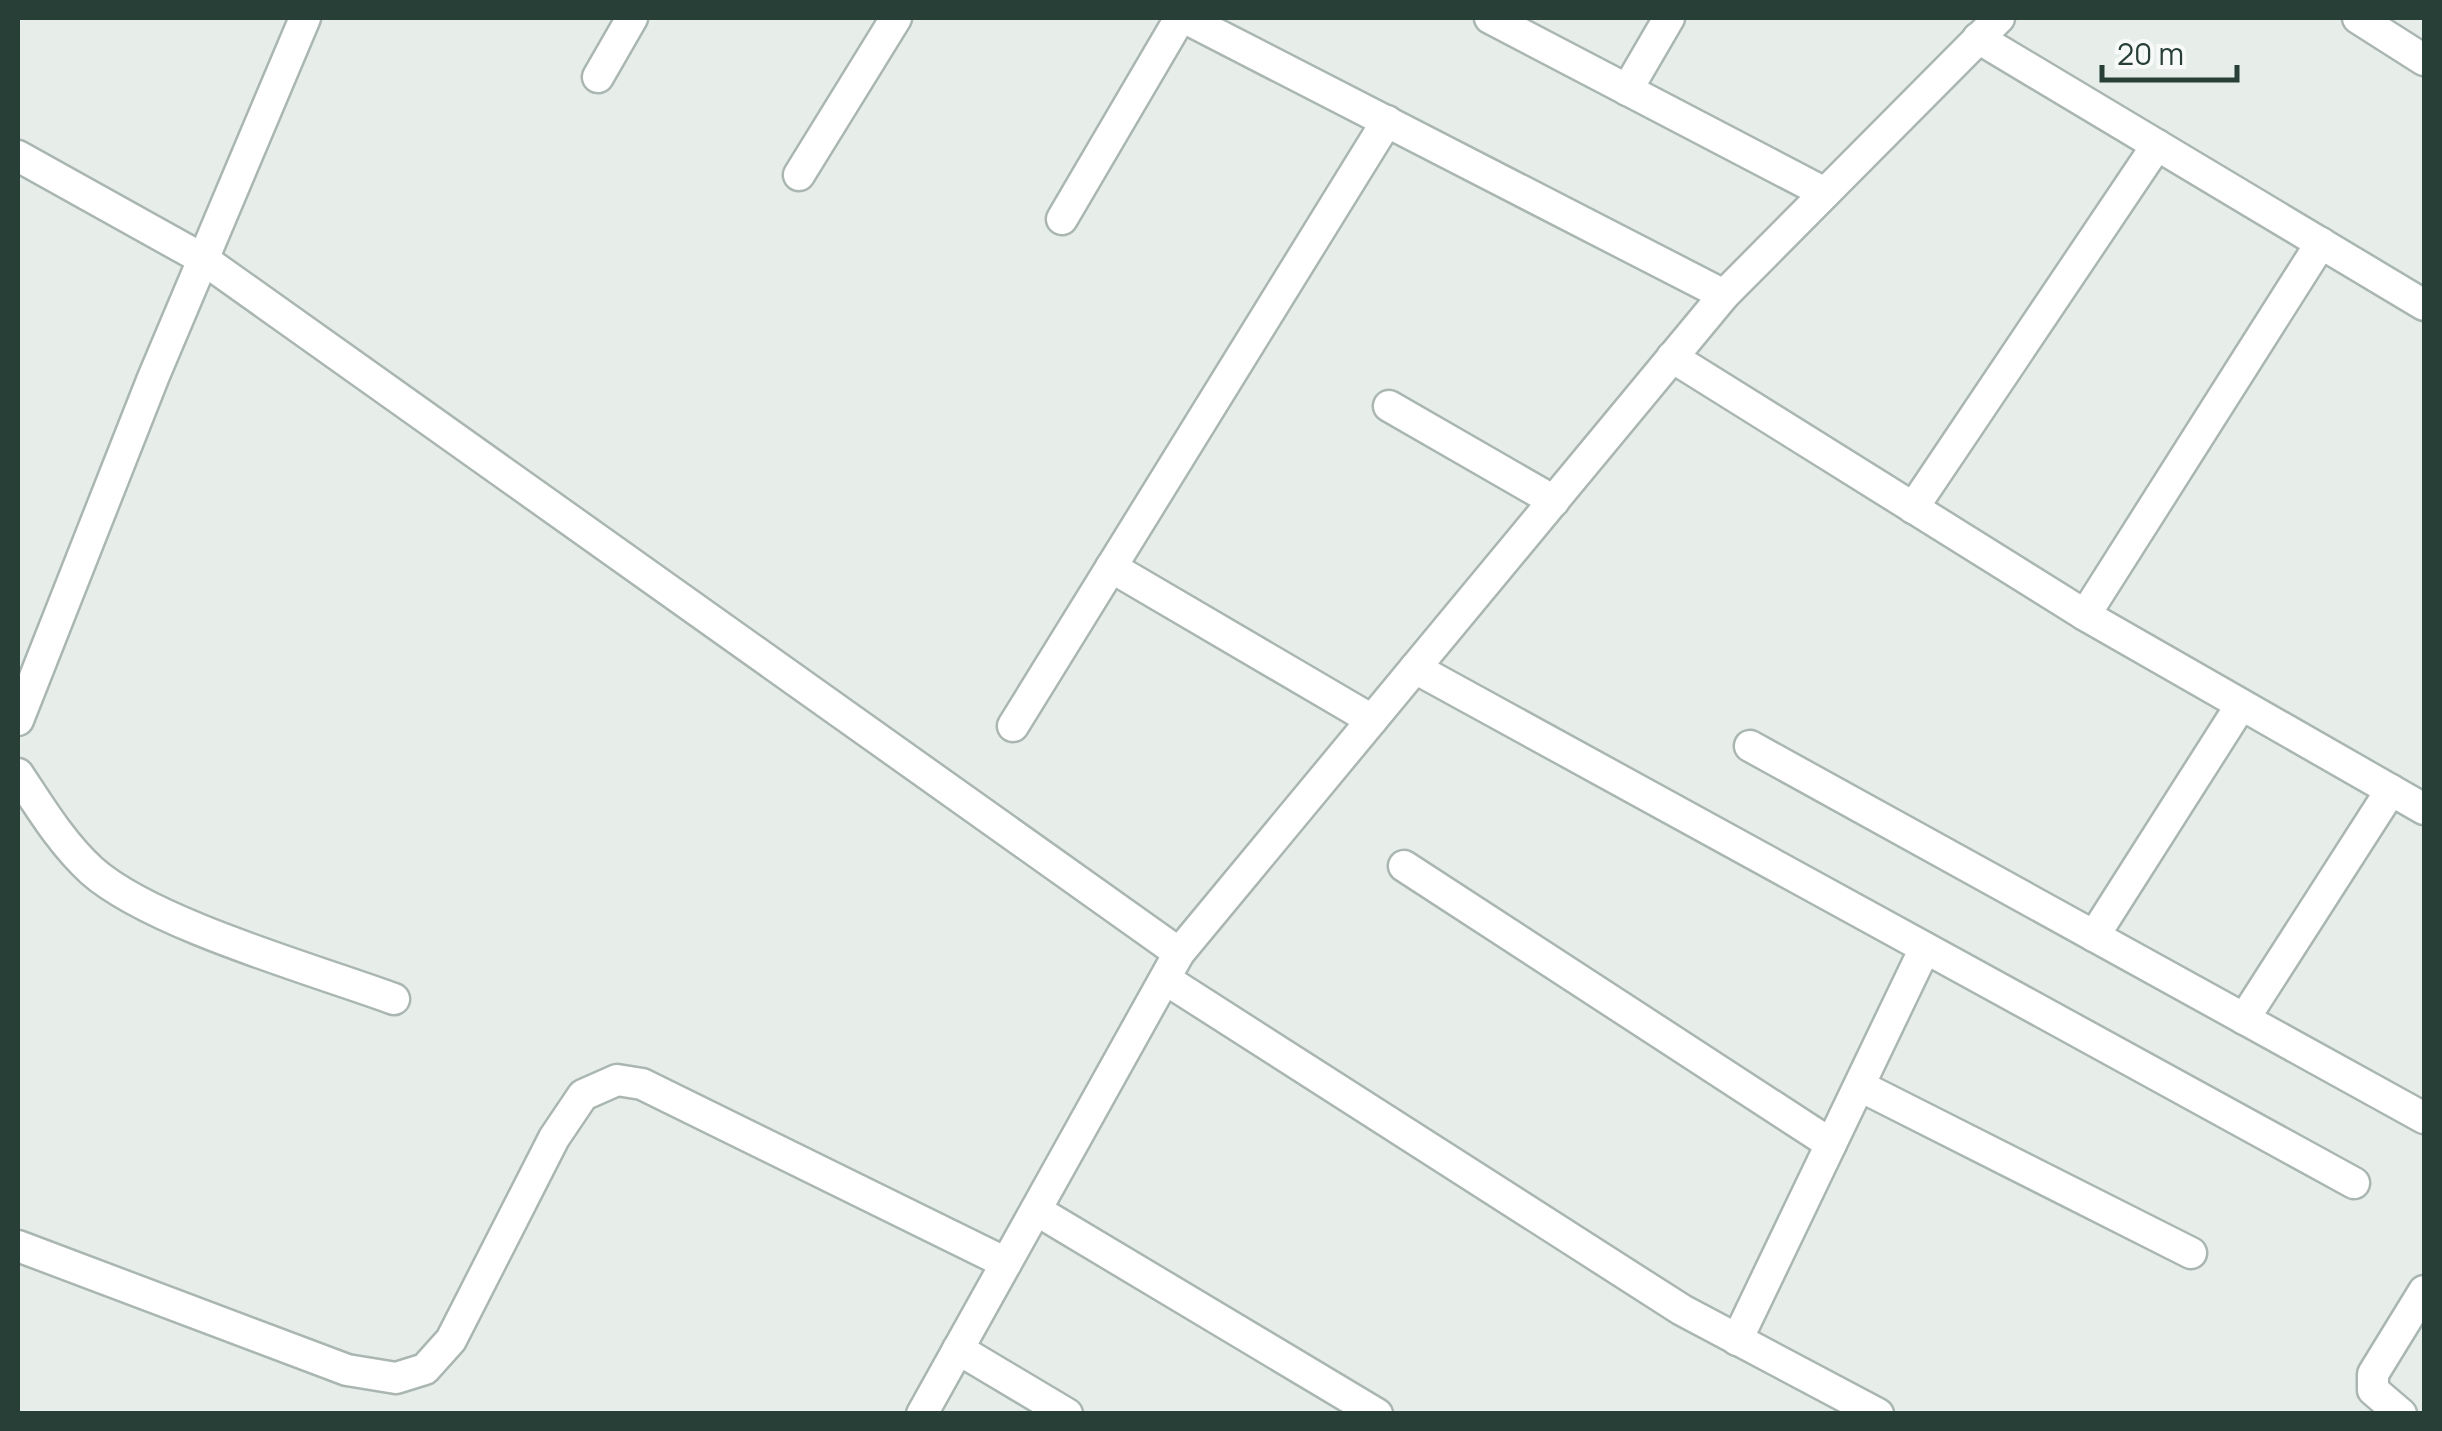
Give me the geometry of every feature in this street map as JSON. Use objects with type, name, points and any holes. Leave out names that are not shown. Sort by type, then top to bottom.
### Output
[{"type":"street","points":[[598,77],[632,18]]},
{"type":"street","points":[[799,175],[896,18]]},
{"type":"street","points":[[1062,219],[1182,18],[1724,295]]},
{"type":"street","points":[[1490,18],[1825,193]]},
{"type":"street","points":[[1627,90],[1669,18]]},
{"type":"street","points":[[2358,18],[2424,60]]},
{"type":"street","points":[[18,720],[25,677],[203,259],[297,20]]},
{"type":"street","points":[[922,1414],[1172,966],[1724,295],[1990,24],[2157,145],[2424,305]]},
{"type":"street","points":[[1013,726],[1387,121]]},
{"type":"street","points":[[1913,508],[2157,145]]},
{"type":"street","points":[[18,156],[203,259],[1172,966],[1682,1310],[1878,1414]]},
{"type":"street","points":[[2085,615],[2320,243]]},
{"type":"street","points":[[1672,358],[2085,615],[2424,809]]},
{"type":"street","points":[[1389,406],[1554,501]]},
{"type":"street","points":[[1110,567],[1372,720]]},
{"type":"street","points":[[1415,668],[2354,1183]]},
{"type":"street","points":[[2094,936],[2241,705]]},
{"type":"street","points":[[1750,746],[2244,1019],[2421,1107]]},
{"type":"street","points":[[18,774],[56,829],[93,872],[201,928],[394,999]]},
{"type":"street","points":[[2244,1019],[2391,790]]},
{"type":"street","points":[[1404,866],[1831,1144]]},
{"type":"street","points":[[1737,1340],[1925,948]]},
{"type":"street","points":[[18,1246],[347,1370],[396,1378],[426,1369],[451,1340],[554,1138],[583,1095],[617,1080],[642,1084],[1006,1262]]},
{"type":"street","points":[[1860,1086],[2192,1253]]},
{"type":"street","points":[[1036,1210],[1377,1414]]},
{"type":"street","points":[[2401,1414],[2373,1390],[2373,1374],[2424,1291]]},
{"type":"street","points":[[958,1349],[1066,1414]]}]
